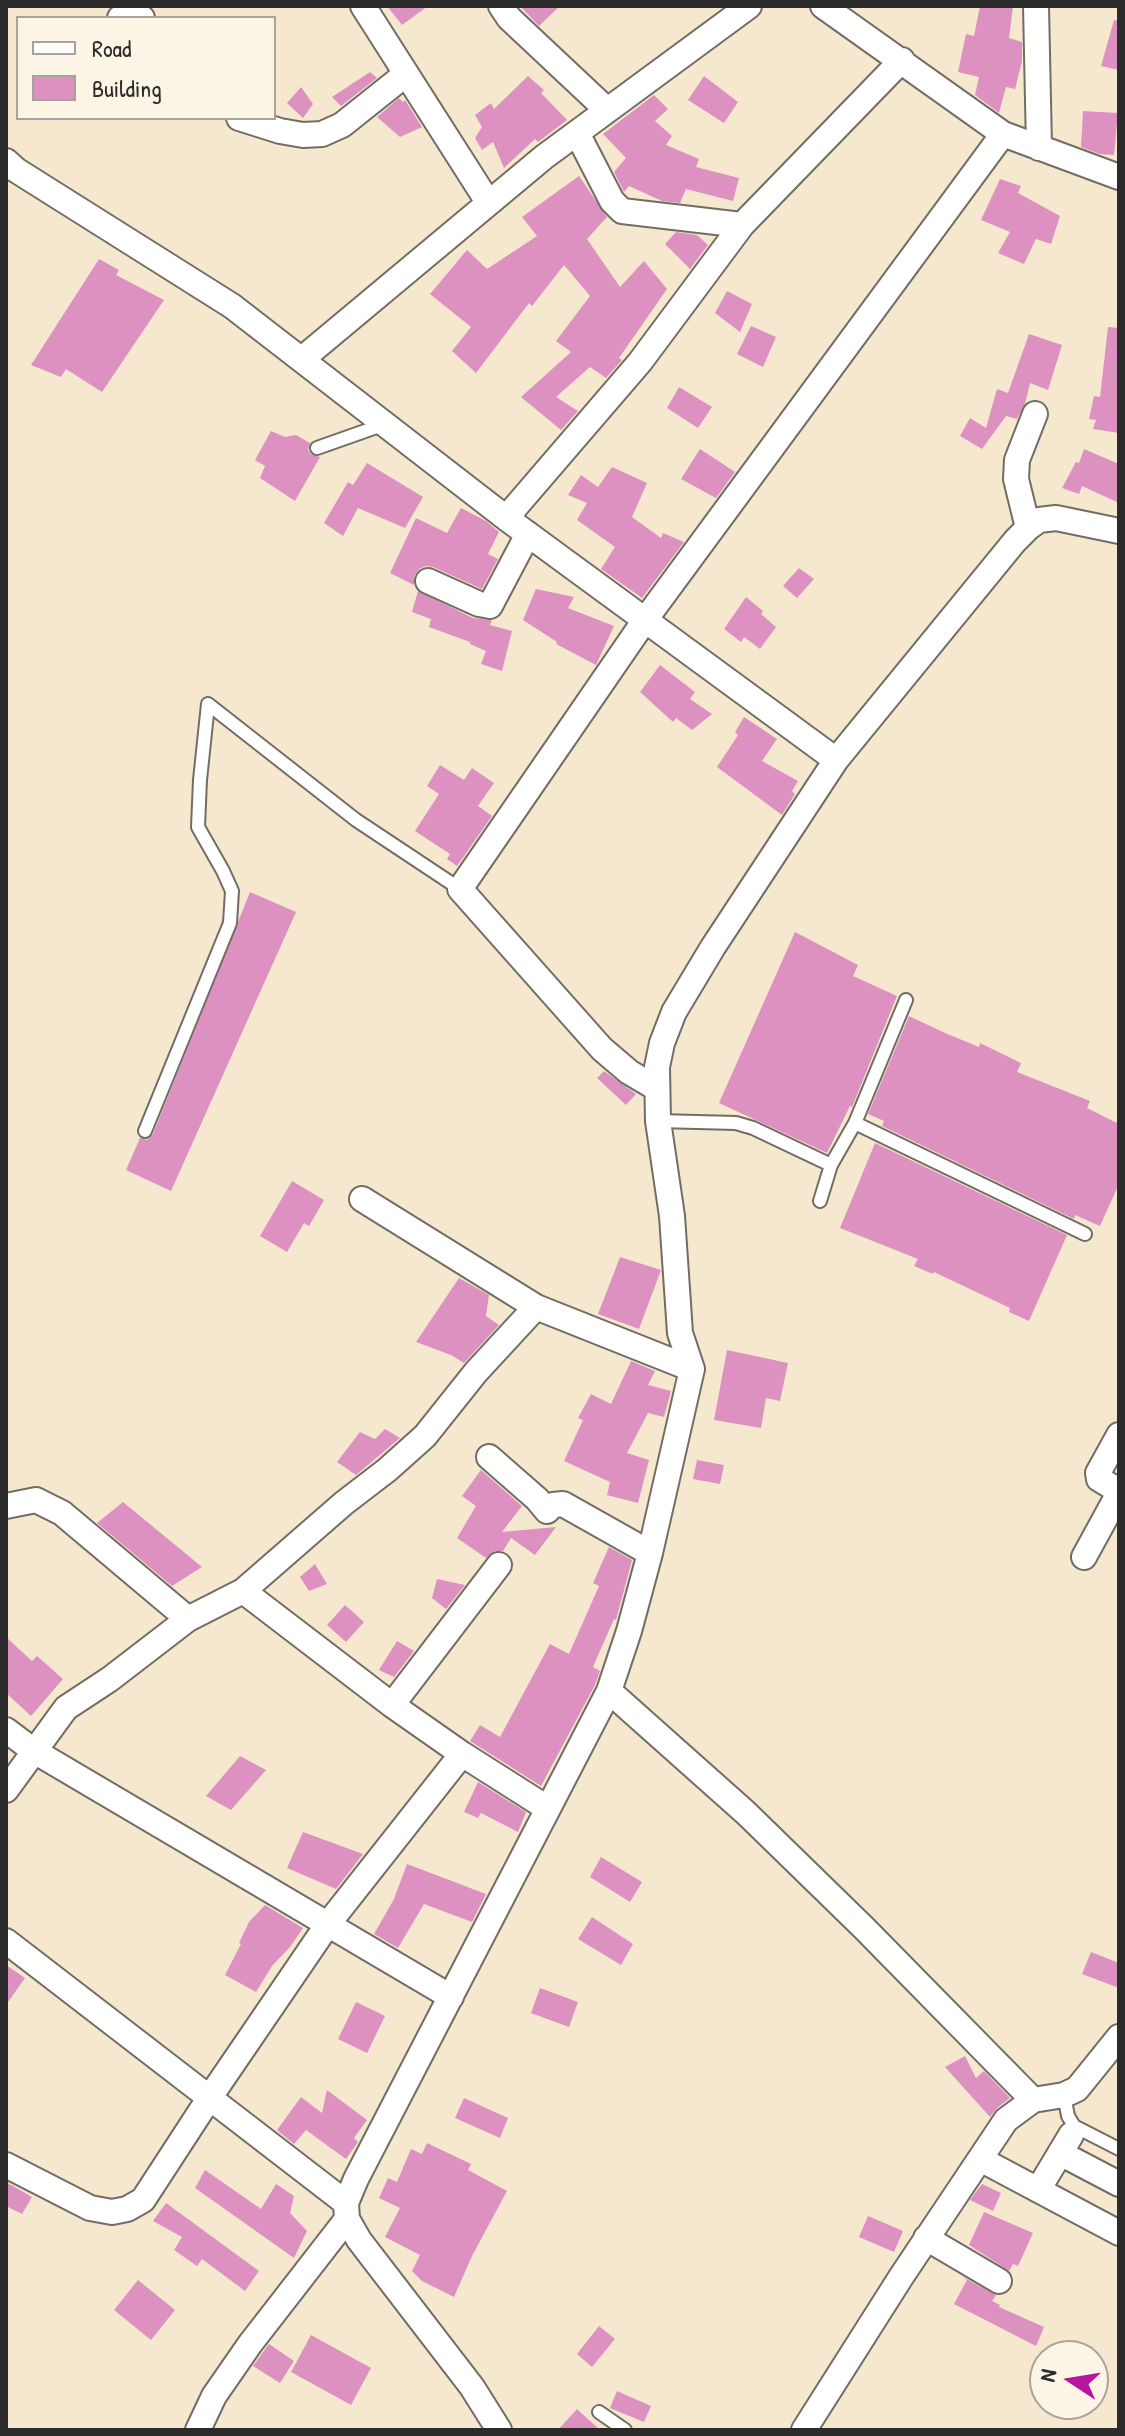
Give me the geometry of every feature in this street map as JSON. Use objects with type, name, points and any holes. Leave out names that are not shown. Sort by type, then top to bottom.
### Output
[{"type":"street","points":[[363,6],[488,202]]},
{"type":"street","points":[[501,6],[509,18],[607,110]]},
{"type":"street","points":[[302,359],[488,202],[749,6]]},
{"type":"street","points":[[823,6],[1003,134],[1119,177]]},
{"type":"street","points":[[1036,6],[1039,148]]},
{"type":"street","points":[[506,518],[640,362],[742,225],[902,60]]},
{"type":"street","points":[[245,120],[280,131],[322,134],[342,125],[406,74]]},
{"type":"street","points":[[577,133],[612,201],[622,211],[742,225]]},
{"type":"street","points":[[656,1088],[629,1072],[602,1049],[460,889],[645,620],[1003,134]]},
{"type":"street","points":[[6,161],[232,306],[506,518],[836,760]]},
{"type":"street","points":[[1028,528],[1016,479],[1017,460],[1035,414]]},
{"type":"street","points":[[198,2430],[214,2396],[347,2211],[356,2179],[609,1691],[650,1553],[692,1369],[680,1333],[672,1216],[656,1088],[662,1043],[674,1012],[836,760],[1028,528],[1039,520],[1056,518],[1119,531]]},
{"type":"street","points":[[428,581],[490,606],[528,534]]},
{"type":"street","points":[[362,1199],[536,1307],[692,1369]]},
{"type":"street","points":[[6,1790],[66,1708],[110,1679],[188,1619],[243,1591],[425,1436],[476,1372],[536,1307]]},
{"type":"street","points":[[1084,1557],[1119,1492],[1099,1479],[1098,1473],[1119,1435]]},
{"type":"street","points":[[489,1457],[547,1511],[553,1505],[563,1504],[650,1553]]},
{"type":"street","points":[[6,1506],[36,1500],[62,1513],[188,1619]]},
{"type":"street","points":[[392,1705],[499,1565]]},
{"type":"street","points":[[243,1591],[392,1705],[547,1808]]},
{"type":"street","points":[[609,1691],[746,1813],[1033,2100]]},
{"type":"street","points":[[6,1730],[34,1751],[451,1997]]},
{"type":"street","points":[[6,2165],[90,2208],[112,2212],[127,2209],[143,2200],[328,1924],[462,1754]]},
{"type":"street","points":[[6,1941],[210,2097],[347,2211],[359,2240],[472,2387],[499,2430]]},
{"type":"street","points":[[804,2430],[926,2238],[1006,2120],[1033,2100],[1064,2095],[1077,2089],[1119,2037]]},
{"type":"street","points":[[1038,2190],[1066,2144],[1119,2184]]},
{"type":"street","points":[[980,2159],[1119,2233]]},
{"type":"street","points":[[926,2238],[999,2281]]},
{"type":"lane","points":[[317,448],[385,424]]},
{"type":"lane","points":[[145,1131],[230,923],[232,891],[198,827],[208,704],[356,820],[460,889]]},
{"type":"lane","points":[[820,1201],[831,1165],[855,1123],[906,1000]]},
{"type":"lane","points":[[658,1121],[736,1123],[831,1165]]},
{"type":"lane","points":[[855,1123],[1085,1234]]},
{"type":"lane","points":[[1064,2095],[1068,2116],[1074,2126],[1119,2149]]},
{"type":"lane","points":[[599,2412],[625,2430]]},
{"type":"building","points":[[387,6],[428,6],[402,25]]},
{"type":"building","points":[[520,6],[560,6],[539,26]]},
{"type":"building","points":[[980,6],[1013,6],[1009,38],[1022,42],[1022,61],[1015,89],[1006,87],[999,113],[975,95],[979,77],[958,72],[966,34],[974,36]]},
{"type":"building","points":[[1114,20],[1119,21],[1119,70],[1101,66]]},
{"type":"building","points":[[370,72],[377,78],[341,106],[332,97]]},
{"type":"building","points":[[528,76],[544,90],[541,93],[567,120],[538,142],[535,139],[504,168],[493,142],[482,150],[475,138],[482,127],[475,115],[491,103],[494,109]]},
{"type":"building","points":[[704,76],[738,102],[724,123],[688,100]]},
{"type":"building","points":[[301,87],[313,104],[303,118],[287,103]]},
{"type":"building","points":[[654,95],[668,109],[655,121],[672,136],[666,145],[699,159],[696,167],[739,178],[733,201],[686,189],[680,203],[662,201],[629,186],[624,192],[614,172],[626,158],[603,134]]},
{"type":"building","points":[[399,98],[403,102],[405,100],[422,127],[400,137],[377,117]]},
{"type":"building","points":[[1083,111],[1118,113],[1114,155],[1099,154],[1081,147]]},
{"type":"building","points":[[579,176],[607,217],[587,239],[620,287],[644,261],[667,289],[619,358],[622,360],[606,378],[590,367],[556,397],[578,411],[561,430],[521,397],[571,352],[556,341],[590,296],[564,265],[532,306],[529,303],[476,373],[452,351],[471,327],[430,294],[467,250],[487,269],[537,236],[522,217]]},
{"type":"building","points":[[1000,179],[1021,186],[1018,193],[1060,216],[1051,244],[1036,239],[1024,264],[998,253],[1010,232],[981,220]]},
{"type":"building","points":[[676,232],[697,235],[708,245],[690,269],[665,244]]},
{"type":"building","points":[[99,259],[119,270],[116,275],[164,300],[102,392],[66,369],[61,377],[31,365]]},
{"type":"building","points":[[727,291],[752,304],[740,332],[715,313]]},
{"type":"building","points":[[751,326],[776,337],[763,367],[737,354]]},
{"type":"building","points":[[1108,327],[1119,328],[1119,433],[1093,429],[1096,420],[1089,419],[1094,396],[1100,397]]},
{"type":"building","points":[[1029,334],[1062,345],[1048,390],[1030,383],[1025,404],[1017,419],[1006,416],[982,449],[960,436],[970,418],[986,428],[997,389],[1008,393]]},
{"type":"building","points":[[679,387],[712,407],[698,428],[667,408]]},
{"type":"building","points":[[271,431],[285,437],[296,435],[310,443],[308,450],[311,454],[320,457],[295,501],[260,478],[265,466],[255,460]]},
{"type":"building","points":[[700,449],[735,472],[716,498],[681,479]]},
{"type":"building","points":[[1084,449],[1119,464],[1119,503],[1082,486],[1079,494],[1062,488],[1076,462],[1079,463]]},
{"type":"building","points":[[367,463],[423,497],[405,528],[358,508],[343,536],[324,523],[348,482],[353,485]]},
{"type":"building","points":[[612,467],[647,483],[632,517],[661,538],[663,533],[684,542],[642,598],[601,569],[615,547],[577,520],[587,503],[568,495],[581,475],[598,487]]},
{"type":"building","points":[[461,508],[499,532],[488,554],[498,559],[482,589],[433,567],[419,569],[414,576],[414,585],[390,573],[416,518],[447,533]]},
{"type":"building","points":[[799,568],[814,579],[797,598],[783,586]]},
{"type":"building","points":[[536,589],[574,597],[568,608],[614,626],[596,665],[556,644],[523,620]]},
{"type":"building","points":[[418,591],[473,618],[492,620],[490,625],[512,631],[502,671],[481,664],[486,651],[429,627],[431,619],[412,612]]},
{"type":"building","points":[[746,597],[776,627],[760,649],[744,637],[741,642],[724,629]]},
{"type":"building","points":[[660,665],[695,692],[690,699],[712,714],[692,730],[676,718],[673,722],[640,692]]},
{"type":"building","points":[[744,717],[777,739],[762,761],[798,781],[792,791],[795,794],[782,815],[717,767],[738,735],[735,732]]},
{"type":"building","points":[[440,765],[464,780],[472,768],[494,783],[478,806],[492,816],[457,866],[447,859],[450,854],[415,831],[439,794],[427,786]]},
{"type":"building","points":[[250,892],[296,912],[171,1191],[126,1170],[140,1138],[147,1140],[153,1134]]},
{"type":"building","points":[[795,932],[858,965],[853,976],[897,996],[852,1107],[827,1153],[719,1103]]},
{"type":"building","points":[[909,1016],[979,1047],[980,1043],[1021,1063],[1017,1072],[1090,1101],[1087,1108],[1119,1124],[1119,1184],[1100,1226],[1075,1215],[1074,1219],[882,1126],[884,1121],[868,1114]]},
{"type":"building","points":[[604,1071],[636,1094],[626,1105],[597,1078]]},
{"type":"building","points":[[875,1143],[1067,1235],[1029,1321],[1009,1312],[1010,1308],[934,1272],[914,1266],[918,1259],[840,1228]]},
{"type":"building","points":[[292,1181],[324,1200],[309,1226],[304,1223],[287,1252],[260,1236]]},
{"type":"building","points":[[620,1257],[661,1270],[639,1329],[598,1314]]},
{"type":"building","points":[[459,1278],[489,1295],[486,1316],[499,1325],[464,1363],[416,1342]]},
{"type":"building","points":[[727,1350],[788,1363],[780,1401],[766,1398],[761,1428],[714,1420]]},
{"type":"building","points":[[631,1361],[655,1371],[648,1385],[671,1391],[664,1417],[648,1413],[627,1453],[649,1460],[638,1503],[607,1495],[610,1482],[564,1461],[583,1420],[578,1418],[591,1394],[611,1404]]},
{"type":"building","points":[[385,1429],[400,1438],[356,1475],[337,1462],[360,1432],[375,1439]]},
{"type":"building","points":[[697,1460],[724,1465],[720,1484],[693,1479]]},
{"type":"building","points":[[481,1470],[522,1506],[502,1532],[556,1527],[535,1555],[511,1538],[503,1551],[494,1551],[486,1558],[457,1538],[476,1506],[462,1496]]},
{"type":"building","points":[[123,1502],[202,1567],[172,1586],[97,1523]]},
{"type":"building","points":[[609,1547],[632,1560],[616,1620],[593,1667],[600,1671],[595,1685],[541,1786],[470,1741],[480,1725],[500,1737],[550,1644],[569,1654],[599,1586],[593,1583]]},
{"type":"building","points":[[315,1564],[327,1584],[309,1591],[300,1577]]},
{"type":"building","points":[[437,1579],[465,1585],[446,1609],[432,1598]]},
{"type":"building","points":[[345,1605],[364,1622],[346,1642],[327,1625]]},
{"type":"building","points":[[6,1637],[32,1661],[37,1656],[63,1679],[31,1716],[6,1693]]},
{"type":"building","points":[[397,1641],[414,1651],[394,1677],[379,1670]]},
{"type":"building","points":[[240,1756],[266,1770],[231,1810],[206,1796]]},
{"type":"building","points":[[478,1782],[526,1812],[518,1832],[481,1813],[478,1818],[464,1812]]},
{"type":"building","points":[[303,1832],[363,1854],[336,1889],[287,1868]]},
{"type":"building","points":[[601,1857],[642,1882],[630,1902],[590,1877]]},
{"type":"building","points":[[407,1864],[486,1894],[472,1922],[424,1904],[398,1948],[374,1934],[394,1899]]},
{"type":"building","points":[[265,1905],[303,1928],[272,1966],[256,1992],[225,1975],[249,1922]]},
{"type":"building","points":[[592,1917],[633,1944],[621,1965],[578,1939]]},
{"type":"building","points":[[1091,1952],[1119,1963],[1119,1988],[1082,1974]]},
{"type":"building","points":[[6,1965],[25,1978],[6,2005]]},
{"type":"building","points":[[540,1988],[578,2002],[569,2027],[531,2013]]},
{"type":"building","points":[[356,2002],[385,2016],[367,2053],[338,2039]]},
{"type":"building","points":[[965,2056],[976,2078],[984,2071],[1010,2098],[990,2117],[945,2067]]},
{"type":"building","points":[[327,2090],[367,2120],[354,2138],[358,2142],[346,2159],[306,2130],[294,2144],[277,2130],[301,2097],[322,2113]]},
{"type":"building","points":[[464,2098],[508,2118],[500,2138],[455,2118]]},
{"type":"building","points":[[427,2143],[471,2164],[468,2170],[507,2191],[454,2297],[422,2281],[412,2271],[420,2255],[385,2237],[400,2208],[379,2198],[388,2178],[397,2182],[411,2149],[422,2154]]},
{"type":"building","points":[[205,2170],[261,2209],[276,2184],[294,2196],[290,2213],[307,2231],[294,2258],[195,2188]]},
{"type":"building","points":[[6,2182],[32,2197],[22,2214],[6,2206]]},
{"type":"building","points":[[982,2184],[1001,2193],[993,2211],[970,2200]]},
{"type":"building","points":[[166,2203],[259,2271],[245,2291],[202,2259],[197,2266],[174,2250],[182,2237],[153,2221]]},
{"type":"building","points":[[984,2212],[1033,2233],[1018,2266],[1013,2264],[1009,2271],[969,2245]]},
{"type":"building","points":[[868,2216],[903,2231],[894,2252],[859,2237]]},
{"type":"building","points":[[961,2276],[996,2295],[992,2301],[999,2307],[1044,2327],[1039,2340],[1029,2342],[954,2304],[967,2280]]},
{"type":"building","points":[[138,2280],[175,2310],[151,2340],[114,2310]]},
{"type":"building","points":[[599,2326],[615,2339],[592,2367],[577,2354]]},
{"type":"building","points":[[311,2335],[371,2368],[351,2405],[291,2372]]},
{"type":"building","points":[[269,2344],[294,2361],[280,2383],[253,2366]]},
{"type":"building","points":[[617,2391],[651,2406],[644,2422],[610,2408]]},
{"type":"building","points":[[577,2409],[600,2430],[558,2430]]}]
